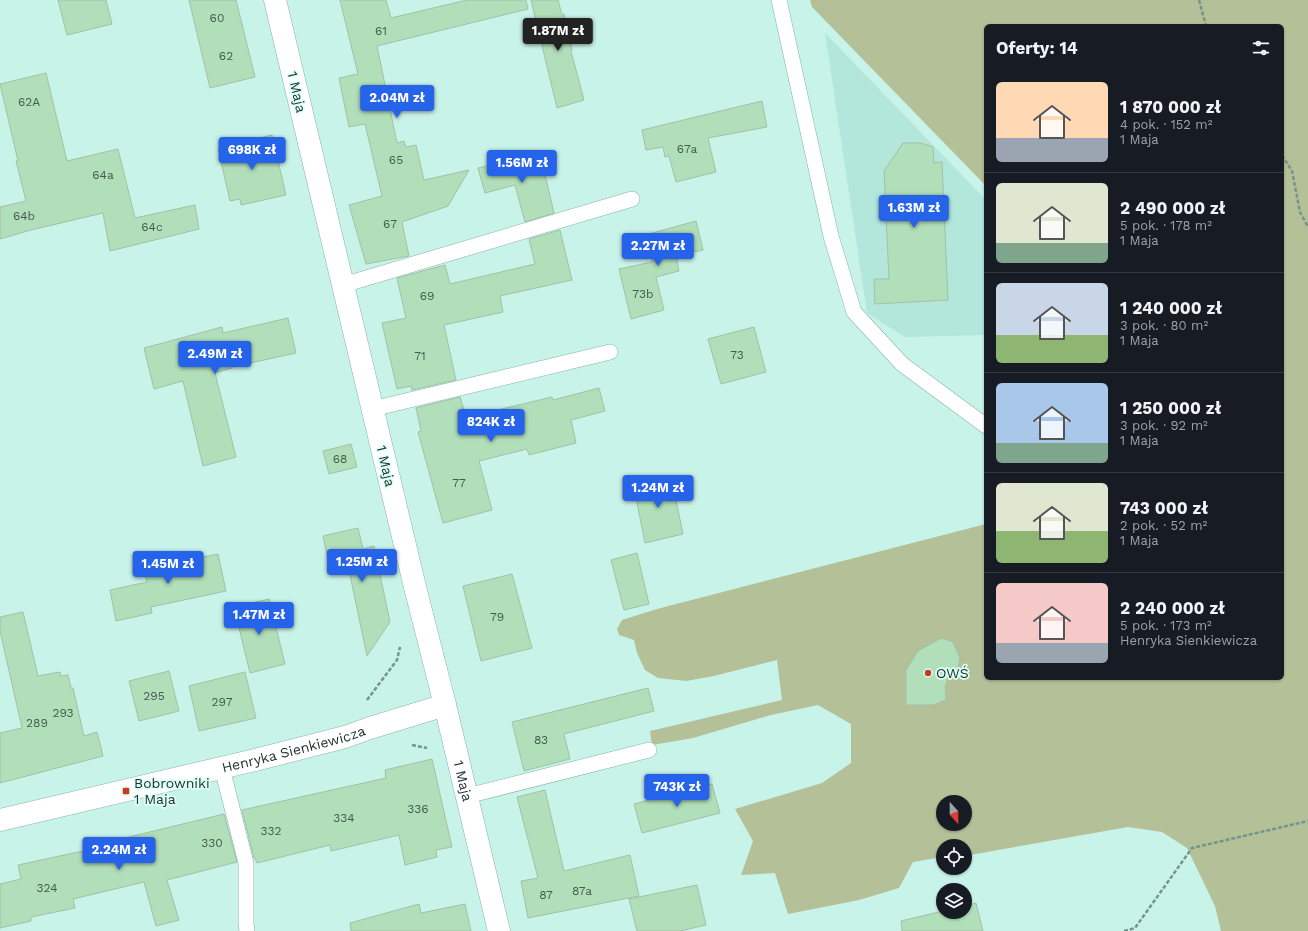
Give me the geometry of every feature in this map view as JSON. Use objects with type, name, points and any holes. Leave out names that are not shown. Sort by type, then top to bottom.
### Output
[{"type":"street","name":"1 Maja","points":[[275,0],[372,409],[499,931]]},
{"type":"street","name":"Henryka Sienkiewicza","points":[[0,820],[222,768],[345,737],[445,705]]},
{"type":"lane","points":[[779,0],[831,236],[854,312],[902,364],[984,425]]},
{"type":"lane","points":[[343,285],[632,199]]},
{"type":"lane","points":[[372,409],[610,352]]},
{"type":"lane","points":[[467,796],[648,750]]},
{"type":"lane","points":[[222,768],[246,863],[247,931]]},
{"type":"path","points":[[1199,0],[1205,24]]},
{"type":"path","points":[[1284,158],[1292,171],[1300,212],[1308,227]]},
{"type":"path","points":[[1124,931],[1135,928],[1192,848],[1308,822]]},
{"type":"shaded area","points":[[810,0],[1308,0],[1308,931],[1221,931],[1215,906],[1187,848],[1162,832],[1128,827],[972,855],[972,839],[936,839],[936,858],[913,862],[899,888],[859,900],[788,914],[775,873],[741,875],[753,841],[735,809],[822,783],[851,763],[851,724],[818,705],[771,715],[693,738],[652,745],[650,731],[782,700],[777,660],[714,676],[686,681],[658,678],[645,670],[637,653],[634,640],[619,635],[617,629],[622,620],[657,609],[984,525],[984,680],[1284,680],[1284,24],[984,24],[984,184],[812,7]]},
{"type":"shaded area","points":[[825,33],[984,198],[984,335],[905,337],[867,313]]},
{"type":"building","points":[[58,0],[106,0],[112,24],[67,35]]},
{"type":"building","points":[[189,0],[236,0],[255,77],[210,88]]},
{"type":"building","points":[[340,0],[386,0],[391,18],[467,0],[526,0],[528,9],[377,46],[397,143],[404,141],[406,147],[416,145],[424,180],[469,170],[448,206],[402,222],[409,256],[366,264],[349,205],[382,196],[365,124],[349,127],[339,78],[358,74]]},
{"type":"building","points":[[531,0],[558,0],[562,15],[564,14],[571,51],[584,100],[557,108]]},
{"type":"building","points":[[46,73],[67,161],[118,149],[135,218],[195,205],[199,229],[110,251],[103,213],[0,239],[0,207],[26,201],[0,84]]},
{"type":"building","points":[[762,101],[767,127],[708,138],[716,172],[676,182],[669,156],[665,157],[663,147],[646,150],[642,130]]},
{"type":"building","points":[[272,135],[286,195],[241,205],[240,199],[230,201],[218,148]]},
{"type":"building","points":[[903,143],[921,143],[933,147],[934,163],[942,162],[948,300],[875,304],[874,279],[889,279],[884,171]]},
{"type":"building","points":[[540,153],[554,213],[525,222],[515,185],[485,193],[478,168]]},
{"type":"building","points":[[696,221],[703,250],[676,256],[679,271],[656,277],[664,310],[631,319],[619,269],[652,262],[645,235]]},
{"type":"building","points":[[560,230],[572,280],[500,296],[503,312],[444,325],[456,380],[412,390],[411,386],[397,389],[382,323],[406,318],[397,278],[445,265],[450,284],[535,264],[529,239]]},
{"type":"building","points":[[288,318],[296,353],[232,367],[215,373],[236,457],[203,466],[183,381],[154,389],[144,348],[222,327],[223,333]]},
{"type":"building","points":[[754,327],[766,372],[721,384],[708,339]]},
{"type":"building","points":[[599,388],[605,411],[571,420],[576,443],[529,455],[527,449],[479,461],[492,510],[443,523],[418,432],[421,431],[416,408],[460,397],[468,417],[552,397],[553,400]]},
{"type":"building","points":[[351,444],[357,467],[329,474],[323,451]]},
{"type":"building","points":[[671,476],[683,534],[645,543],[633,483]]},
{"type":"building","points":[[358,528],[363,549],[374,546],[390,622],[367,656],[346,556],[328,560],[323,536]]},
{"type":"building","points":[[168,553],[170,564],[218,554],[226,591],[151,607],[152,613],[116,621],[110,590],[147,582],[141,559]]},
{"type":"building","points":[[637,553],[649,604],[624,610],[611,560]]},
{"type":"building","points":[[512,574],[532,648],[481,661],[463,586]]},
{"type":"building","points":[[269,599],[285,664],[250,673],[234,607]]},
{"type":"building","points":[[23,612],[38,676],[60,672],[61,676],[68,675],[71,688],[73,688],[84,736],[97,732],[103,756],[0,783],[0,733],[22,728],[0,631],[0,617]]},
{"type":"building","name":"OWŚ","points":[[941,638],[953,642],[960,658],[958,669],[949,674],[945,687],[946,700],[933,705],[906,705],[906,670],[918,651]]},
{"type":"building","points":[[169,671],[179,711],[139,721],[129,681]]},
{"type":"building","points":[[245,672],[256,718],[199,731],[189,686]]},
{"type":"building","points":[[648,688],[654,711],[564,734],[570,759],[524,771],[512,722]]},
{"type":"building","points":[[432,759],[452,847],[436,850],[437,857],[405,865],[399,835],[331,851],[330,845],[257,863],[254,858],[242,810],[386,778],[385,770]]},
{"type":"building","points":[[712,784],[720,813],[642,833],[634,804]]},
{"type":"building","points":[[545,790],[564,871],[630,855],[639,896],[528,918],[521,881],[538,878],[517,797]]},
{"type":"building","points":[[224,814],[237,862],[167,880],[179,920],[156,926],[144,882],[73,899],[75,908],[31,917],[31,921],[0,928],[0,884],[21,879],[18,865],[92,849],[133,836]]},
{"type":"building","points":[[697,885],[706,925],[680,931],[637,931],[629,899]]},
{"type":"building","points":[[976,903],[983,931],[902,931],[901,921],[936,913],[936,919],[972,919],[972,904]]},
{"type":"building","points":[[419,904],[421,913],[465,904],[471,931],[351,931],[350,923]]},
{"type":"place","name":"OWŚ","points":[[928,673]]},
{"type":"place","name":"Bobrowniki 1 Maja","points":[[126,791]]}]
